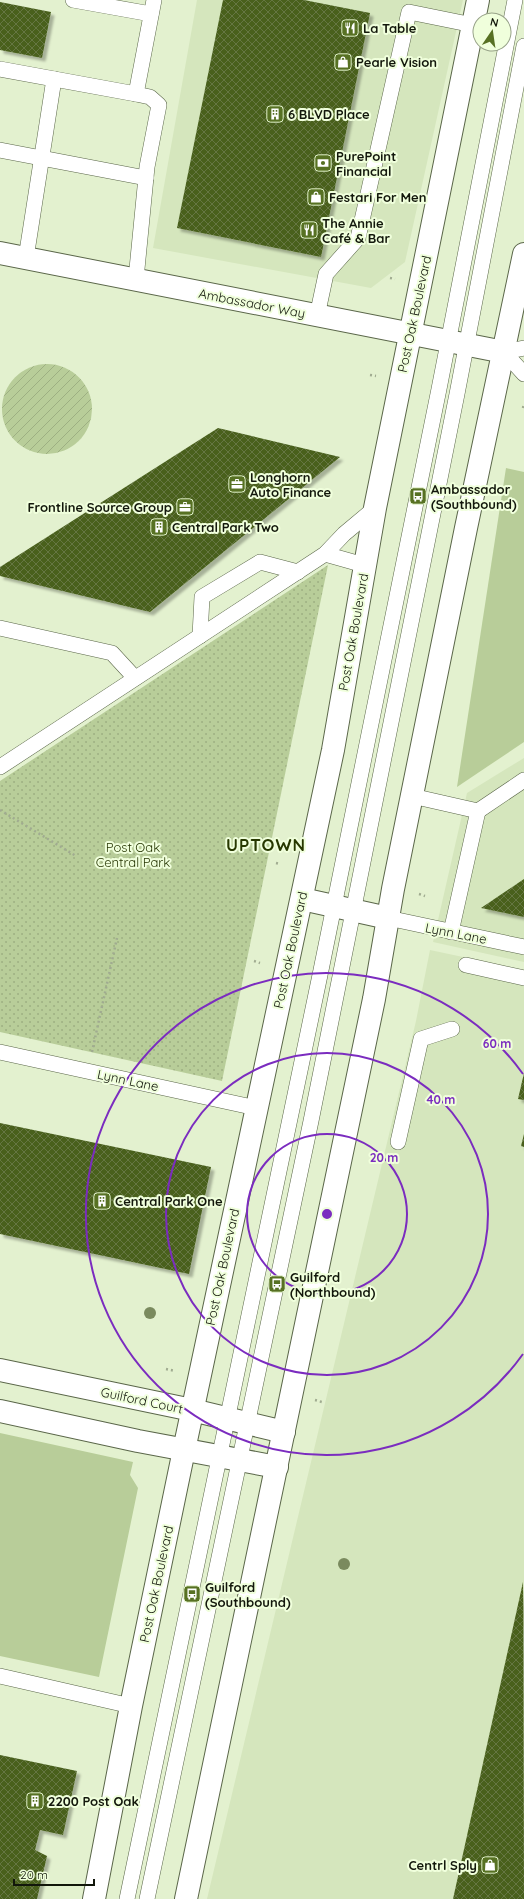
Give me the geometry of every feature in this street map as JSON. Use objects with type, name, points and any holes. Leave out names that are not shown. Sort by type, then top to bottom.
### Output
[{"type":"main road","name":"Post Oak Boulevard","points":[[476,12],[478,0]]},
{"type":"main road","name":"Post Oak Boulevard","points":[[94,1899],[131,1706],[192,1410],[333,750],[375,508],[472,30]]},
{"type":"main road","name":"Ambassador Way","points":[[0,253],[457,343],[514,350]]},
{"type":"main road","points":[[186,1899],[374,999],[388,918],[465,535],[514,350],[524,254]]},
{"type":"main road","points":[[302,899],[388,918]]},
{"type":"main road","name":"Guilford Court","points":[[0,1370],[192,1410],[284,1432]]},
{"type":"main road","points":[[0,1411],[138,1441],[277,1466]]},
{"type":"lane","points":[[73,0],[153,7],[136,94]]},
{"type":"lane","points":[[237,1421],[293,1207],[343,908],[457,343],[515,0]]},
{"type":"lane","points":[[317,316],[326,274],[358,238],[409,12],[472,25]]},
{"type":"lane","points":[[147,1899],[237,1421],[343,908],[457,343],[524,46]]},
{"type":"lane","points":[[0,69],[150,97],[159,105],[146,178],[136,279]]},
{"type":"lane","points":[[26,258],[54,79]]},
{"type":"lane","points":[[0,150],[146,178]]},
{"type":"lane","points":[[514,350],[524,374]]},
{"type":"lane","points":[[0,767],[325,554],[344,534],[375,508]]},
{"type":"lane","points":[[325,554],[364,566]]},
{"type":"lane","points":[[200,636],[202,597],[260,562],[298,572]]},
{"type":"lane","points":[[0,628],[112,653],[134,678]]},
{"type":"lane","points":[[451,932],[478,811],[524,780]]},
{"type":"lane","points":[[412,796],[478,811]]},
{"type":"lane","name":"Lynn Lane","points":[[388,918],[524,947]]},
{"type":"lane","points":[[466,965],[524,978]]},
{"type":"lane","points":[[398,1142],[421,1039],[452,1029]]},
{"type":"lane","name":"Lynn Lane","points":[[0,1052],[256,1108]]},
{"type":"lane","points":[[127,1899],[230,1458]]},
{"type":"lane","points":[[0,1676],[131,1706]]},
{"type":"path","points":[[390,278],[395,279]]},
{"type":"path","points":[[370,375],[376,376]]},
{"type":"path","points":[[523,408],[524,403]]},
{"type":"path","points":[[0,810],[76,856]]},
{"type":"path","points":[[276,863],[280,864]]},
{"type":"path","points":[[419,894],[425,896]]},
{"type":"path","points":[[88,1072],[117,938]]},
{"type":"path","points":[[254,961],[260,963]]},
{"type":"path","points":[[166,1369],[176,1371]]},
{"type":"path","points":[[315,1400],[322,1402]]},
{"type":"shaded area","points":[[197,0],[463,0],[405,262],[371,288],[153,248]]},
{"type":"shaded area","points":[[524,758],[524,962],[433,942],[467,793]]},
{"type":"shaded area","points":[[430,950],[524,970],[524,1899],[207,1899],[416,1021]]},
{"type":"green space","points":[[47,364],[56,365],[72,372],[84,384],[91,400],[91,418],[84,434],[72,446],[56,453],[47,454],[38,453],[22,446],[10,434],[3,418],[2,409],[3,400],[10,384],[22,372],[38,365]]},
{"type":"green space","points":[[506,468],[524,472],[524,742],[457,787]]},
{"type":"green space","name":"Post Oak Central Park","points":[[328,565],[222,1081],[0,1032],[0,781]]},
{"type":"green space","points":[[0,1433],[133,1462],[130,1475],[138,1488],[99,1677],[0,1656]]},
{"type":"building","name":"6 BLVD Place","points":[[223,0],[304,0],[370,13],[321,257],[177,228]]},
{"type":"building","points":[[0,2],[51,12],[42,58],[0,50]]},
{"type":"building","name":"Central Park Two","points":[[218,428],[340,457],[150,612],[0,576],[0,567]]},
{"type":"building","points":[[524,879],[524,917],[481,908]]},
{"type":"building","points":[[524,1073],[524,1100],[518,1099]]},
{"type":"building","name":"Central Park One","points":[[0,1123],[211,1167],[189,1274],[0,1234]]},
{"type":"building","points":[[524,1134],[524,1147],[521,1146]]},
{"type":"building","points":[[523,1582],[524,1899],[453,1899]]},
{"type":"building","name":"2200 Post Oak","points":[[0,1755],[77,1771],[63,1835],[40,1830],[35,1850],[47,1856],[37,1899],[0,1899]]},
{"type":"place","name":"La Table","points":[[350,28]]},
{"type":"place","name":"Pearle Vision","points":[[343,62]]},
{"type":"place","name":"6 BLVD Place","points":[[275,114]]},
{"type":"place","name":"PurePoint Financial","points":[[323,163]]},
{"type":"place","name":"Festari For Men","points":[[316,197]]},
{"type":"place","name":"The Annie Café & Bar","points":[[309,230]]},
{"type":"place","name":"Longhorn Auto Finance","points":[[237,484]]},
{"type":"place","name":"Ambassador (Southbound)","points":[[418,496]]},
{"type":"place","name":"Frontline Source Group","points":[[185,507]]},
{"type":"place","name":"Central Park Two","points":[[159,527]]},
{"type":"place","name":"Central Park One","points":[[102,1201]]},
{"type":"place","name":"Guilford (Northbound)","points":[[277,1284]]},
{"type":"place","name":"Guilford (Southbound)","points":[[192,1594]]},
{"type":"place","name":"2200 Post Oak","points":[[35,1801]]},
{"type":"place","name":"Centrl Sply","points":[[490,1865]]},
{"type":"district","name":"UPTOWN","points":[[266,844]]}]
